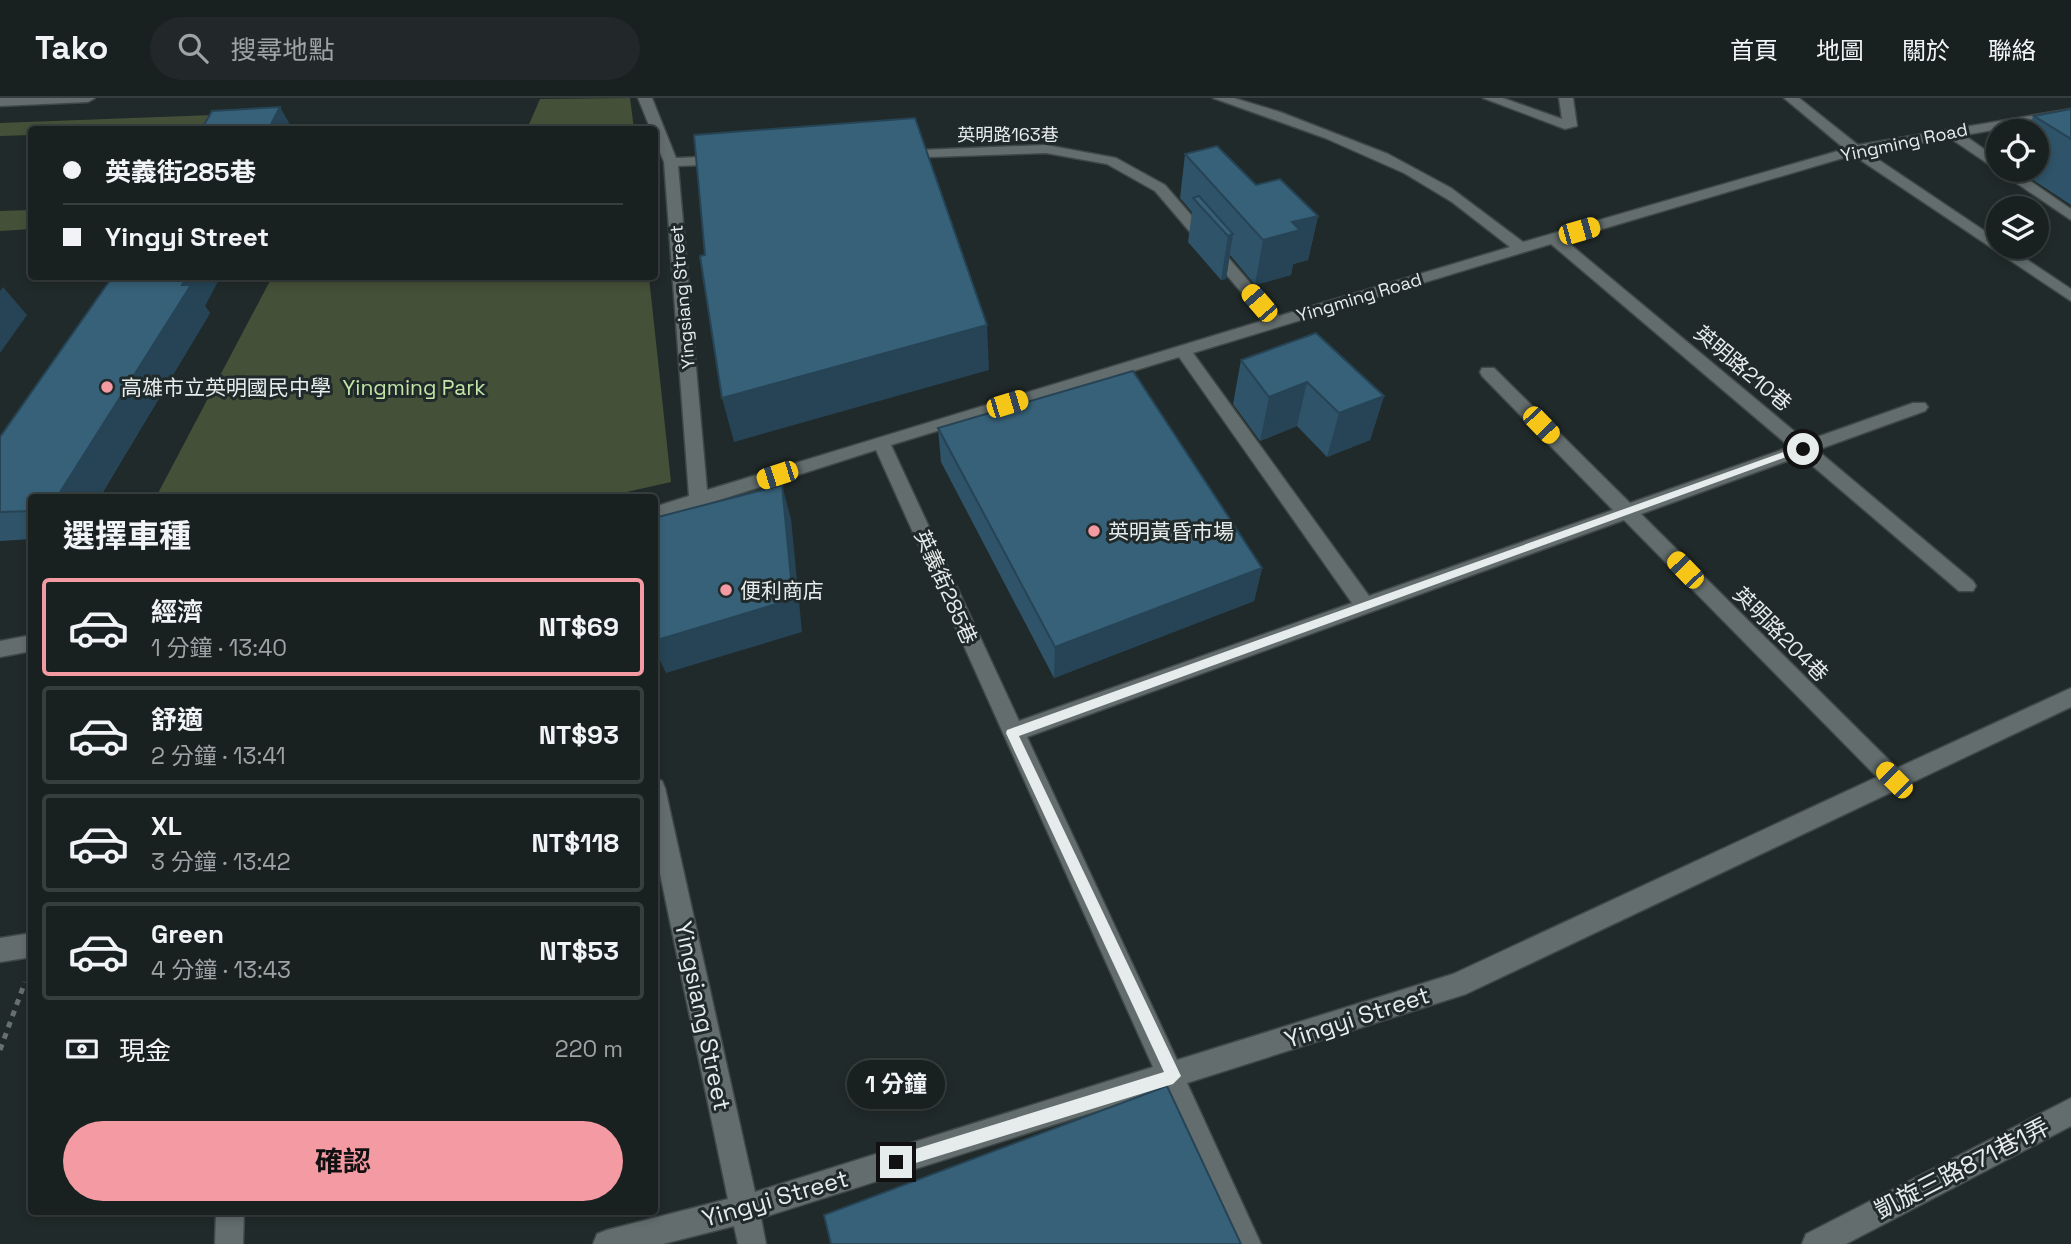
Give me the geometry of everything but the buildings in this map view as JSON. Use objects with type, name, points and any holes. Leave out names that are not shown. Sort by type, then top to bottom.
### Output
[{"type":"street","points":[[0,102],[88,98]]},
{"type":"street","name":"Yingsiang Street","points":[[645,98],[656,126]]},
{"type":"street","points":[[1220,98],[1303,123],[1370,152],[1436,185],[1521,248]]},
{"type":"street","points":[[1490,98],[1570,126],[1566,98]]},
{"type":"street","points":[[1791,98],[1855,150],[2071,296]]},
{"type":"street","name":"Yingming Road","points":[[658,513],[1276,322],[1855,150],[2071,113]]},
{"type":"street","name":"Yingsiang Street","points":[[658,130],[671,162],[699,500]]},
{"type":"street","points":[[1950,132],[1986,157]]},
{"type":"street","name":"英明路163巷","points":[[880,155],[1046,149],[1111,161],[1160,188],[1276,322]]},
{"type":"street","points":[[671,162],[741,160]]},
{"type":"street","points":[[2022,182],[2071,216]]},
{"type":"street","name":"英明路210巷","points":[[1554,238],[1966,586]]},
{"type":"street","points":[[1183,351],[1366,607]]},
{"type":"street","name":"英明路204巷","points":[[1488,372],[1894,780]]},
{"type":"street","points":[[1012,733],[1919,407]]},
{"type":"street","name":"英義街285巷","points":[[881,442],[1012,733],[1173,1076]]},
{"type":"street","points":[[0,649],[28,644]]},
{"type":"street","name":"Yingyi Street","points":[[607,1244],[744,1209],[1457,985],[2071,697]]},
{"type":"street","name":"Yingsiang Street","points":[[658,807],[752,1244]]},
{"type":"street","points":[[0,950],[28,946]]},
{"type":"street","points":[[1173,1076],[1247,1244]]},
{"type":"street","name":"凱旋三路871巷1弄","points":[[1816,1244],[2071,1111]]},
{"type":"street","points":[[229,1244],[230,1215]]},
{"type":"path","points":[[0,1050],[27,977]]},
{"type":"green space","points":[[630,98],[634,126],[528,126],[540,99]]},
{"type":"green space","points":[[213,115],[201,126],[28,126],[28,135],[0,136],[0,123]]},
{"type":"green space","points":[[28,210],[28,229],[0,231],[0,211]]},
{"type":"green space","name":"Yingming Park","points":[[270,280],[649,280],[671,482],[617,494],[158,494]]},
{"type":"place","name":"高雄市立英明國民中學","points":[[107,387]]},
{"type":"place","name":"英明黃昏市場","points":[[1094,531]]},
{"type":"place","name":"便利商店","points":[[726,590]]},
{"type":"route","points":[[896,1162],[1173,1076],[1012,733],[1803,449]]}]
